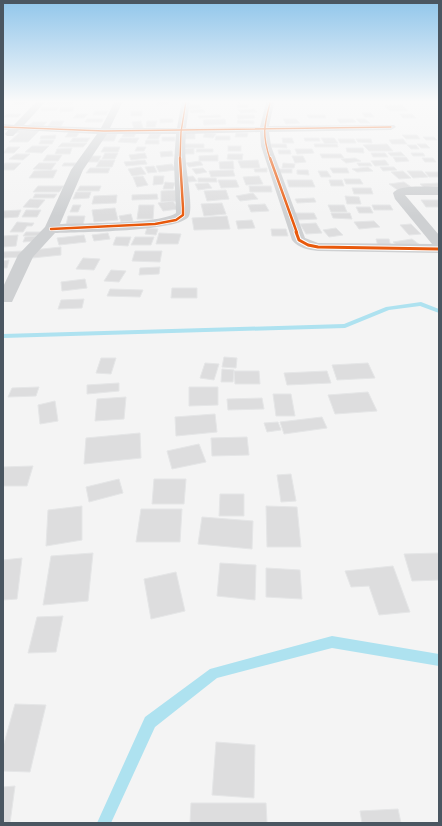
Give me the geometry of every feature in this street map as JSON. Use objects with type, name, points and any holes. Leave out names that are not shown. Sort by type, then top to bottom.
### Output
[{"type":"street","points":[[6,298],[26,255],[51,229],[77,170],[98,140]]},
{"type":"street","points":[[51,229],[155,224],[176,220],[182,215],[185,201],[180,163],[181,140]]},
{"type":"street","points":[[265,140],[269,158],[299,240],[303,244],[318,247],[439,249]]},
{"type":"street","points":[[439,191],[403,191],[399,193],[399,196],[439,244]]},
{"type":"building","points":[[12,140],[30,140],[28,142],[9,142]]},
{"type":"building","points":[[41,140],[54,140],[52,144],[39,144]]},
{"type":"building","points":[[72,140],[89,140],[87,142],[70,142]]},
{"type":"building","points":[[102,140],[115,140],[114,141],[101,141]]},
{"type":"building","points":[[120,140],[138,140],[136,143],[118,142]]},
{"type":"building","points":[[146,140],[159,140],[159,144],[145,144]]},
{"type":"building","points":[[162,140],[175,140],[175,141],[162,141]]},
{"type":"building","points":[[282,140],[293,140],[294,143],[283,143]]},
{"type":"building","points":[[305,140],[320,140],[320,141],[305,141]]},
{"type":"building","points":[[322,140],[335,140],[338,143],[325,144]]},
{"type":"building","points":[[338,140],[354,140],[356,143],[340,143]]},
{"type":"building","points":[[356,140],[371,140],[372,143],[358,142]]},
{"type":"building","points":[[389,140],[403,140],[407,144],[392,144]]},
{"type":"building","points":[[62,143],[87,143],[83,147],[58,147]]},
{"type":"building","points":[[185,144],[204,144],[204,148],[184,148]]},
{"type":"building","points":[[269,144],[286,144],[287,148],[269,147]]},
{"type":"building","points":[[314,144],[337,144],[338,147],[315,147]]},
{"type":"building","points":[[387,144],[393,151],[369,151],[363,145]]},
{"type":"building","points":[[417,144],[426,144],[430,148],[421,148]]},
{"type":"building","points":[[407,145],[416,145],[419,149],[411,149]]},
{"type":"building","points":[[32,146],[49,146],[42,153],[25,152]]},
{"type":"building","points":[[228,146],[241,146],[241,151],[228,151]]},
{"type":"building","points":[[8,147],[20,147],[14,153],[3,153]]},
{"type":"building","points":[[104,147],[120,147],[118,152],[101,152]]},
{"type":"building","points":[[137,147],[146,147],[144,151],[135,151]]},
{"type":"building","points":[[72,148],[70,154],[55,154],[57,149]]},
{"type":"building","points":[[194,148],[194,154],[182,154],[182,149]]},
{"type":"building","points":[[346,148],[363,148],[364,153],[347,152]]},
{"type":"building","points":[[197,149],[213,149],[213,152],[196,152]]},
{"type":"building","points":[[295,149],[312,149],[314,153],[297,154]]},
{"type":"building","points":[[278,150],[290,150],[291,154],[279,154]]},
{"type":"building","points":[[172,151],[173,156],[161,157],[160,152]]},
{"type":"building","points":[[401,152],[405,156],[391,156],[388,153]]},
{"type":"building","points":[[105,153],[118,153],[115,159],[102,159]]},
{"type":"building","points":[[145,153],[147,158],[131,160],[129,155]]},
{"type":"building","points":[[371,153],[385,153],[388,157],[373,157]]},
{"type":"building","points":[[411,153],[423,153],[425,156],[413,156]]},
{"type":"building","points":[[16,154],[30,154],[23,160],[9,159]]},
{"type":"building","points":[[228,154],[243,154],[242,160],[227,159]]},
{"type":"building","points":[[320,154],[341,154],[344,158],[322,158]]},
{"type":"building","points":[[47,155],[62,155],[58,161],[43,161]]},
{"type":"building","points":[[218,155],[218,161],[199,161],[199,156]]},
{"type":"building","points":[[87,156],[101,156],[98,162],[84,162]]},
{"type":"building","points":[[292,156],[303,156],[306,162],[295,163]]},
{"type":"building","points":[[393,157],[406,157],[409,161],[396,162]]},
{"type":"building","points":[[355,158],[361,161],[346,163],[341,159]]},
{"type":"building","points":[[422,158],[433,158],[436,162],[425,162]]},
{"type":"building","points":[[100,160],[115,160],[112,167],[96,167]]},
{"type":"building","points":[[145,160],[147,164],[126,166],[124,162]]},
{"type":"building","points":[[258,160],[260,168],[241,168],[238,161]]},
{"type":"building","points":[[385,160],[389,165],[375,166],[371,161]]},
{"type":"building","points":[[200,161],[203,165],[189,167],[186,163]]},
{"type":"building","points":[[233,161],[234,169],[220,169],[219,162]]},
{"type":"building","points":[[5,163],[21,163],[14,170],[3,170]]},
{"type":"building","points":[[39,163],[56,163],[51,170],[33,169]]},
{"type":"building","points":[[64,163],[76,163],[74,166],[62,166]]},
{"type":"building","points":[[283,163],[295,164],[294,168],[282,168]]},
{"type":"building","points":[[357,163],[370,163],[372,166],[359,166]]},
{"type":"building","points":[[172,164],[176,170],[159,172],[156,166]]},
{"type":"building","points":[[154,166],[157,172],[148,173],[145,167]]},
{"type":"building","points":[[141,167],[146,174],[132,176],[128,169]]},
{"type":"building","points":[[368,167],[373,171],[357,172],[352,169]]},
{"type":"building","points":[[380,167],[394,167],[397,170],[383,171]]},
{"type":"building","points":[[90,168],[110,168],[108,173],[86,173]]},
{"type":"building","points":[[203,168],[207,172],[196,174],[192,169]]},
{"type":"building","points":[[267,168],[267,172],[255,172],[254,169]]},
{"type":"building","points":[[330,168],[347,168],[349,173],[333,173]]},
{"type":"building","points":[[278,169],[292,169],[292,173],[278,173]]},
{"type":"building","points":[[57,170],[53,178],[29,178],[34,171]]},
{"type":"building","points":[[233,170],[235,176],[211,177],[209,171]]},
{"type":"building","points":[[297,170],[308,170],[309,175],[297,174]]},
{"type":"building","points":[[318,171],[327,171],[331,177],[321,177]]},
{"type":"building","points":[[403,171],[411,178],[399,179],[391,172]]},
{"type":"building","points":[[407,171],[422,171],[428,177],[413,178]]},
{"type":"building","points":[[425,172],[439,172],[439,177],[429,177]]},
{"type":"building","points":[[143,176],[148,185],[137,187],[133,177]]},
{"type":"building","points":[[154,176],[164,176],[163,184],[153,185]]},
{"type":"building","points":[[193,176],[197,181],[189,182],[184,177]]},
{"type":"building","points":[[259,176],[263,184],[246,185],[243,177]]},
{"type":"building","points":[[198,178],[216,178],[217,182],[198,182]]},
{"type":"building","points":[[344,179],[360,179],[363,184],[346,184]]},
{"type":"building","points":[[218,180],[236,180],[239,187],[221,188]]},
{"type":"building","points":[[287,180],[312,180],[315,187],[289,187]]},
{"type":"building","points":[[329,180],[342,180],[344,186],[331,186]]},
{"type":"building","points":[[165,182],[175,183],[173,189],[163,189]]},
{"type":"building","points":[[404,182],[414,189],[399,191],[389,184]]},
{"type":"building","points":[[208,183],[212,188],[198,190],[195,184]]},
{"type":"building","points":[[439,183],[439,190],[427,190],[420,184]]},
{"type":"building","points":[[38,186],[64,186],[59,192],[33,192]]},
{"type":"building","points":[[80,186],[101,186],[99,191],[77,191]]},
{"type":"building","points":[[249,186],[271,186],[272,192],[250,192]]},
{"type":"building","points":[[352,188],[371,188],[373,194],[354,194]]},
{"type":"building","points":[[180,190],[180,201],[161,202],[161,191]]},
{"type":"building","points":[[226,190],[229,199],[207,201],[204,191]]},
{"type":"building","points":[[76,192],[91,192],[89,198],[73,199]]},
{"type":"building","points":[[253,193],[258,199],[240,201],[236,196]]},
{"type":"building","points":[[35,194],[57,194],[54,198],[33,198]]},
{"type":"building","points":[[157,194],[158,199],[132,200],[132,195]]},
{"type":"building","points":[[117,195],[116,203],[92,204],[94,196]]},
{"type":"building","points":[[345,196],[359,197],[361,204],[347,204]]},
{"type":"building","points":[[314,198],[316,202],[297,203],[295,199]]},
{"type":"building","points":[[30,199],[45,200],[38,208],[23,207]]},
{"type":"building","points":[[421,200],[438,200],[439,207],[426,207]]},
{"type":"building","points":[[173,201],[178,209],[163,211],[158,203]]},
{"type":"building","points":[[222,203],[226,214],[204,216],[201,204]]},
{"type":"building","points":[[265,204],[269,211],[251,212],[248,205]]},
{"type":"building","points":[[73,205],[81,205],[78,212],[70,212]]},
{"type":"building","points":[[139,205],[154,205],[153,219],[137,219]]},
{"type":"building","points":[[328,205],[344,205],[347,212],[331,212]]},
{"type":"building","points":[[372,205],[390,205],[393,210],[374,210]]},
{"type":"building","points":[[356,207],[370,207],[373,213],[359,213]]},
{"type":"building","points":[[115,208],[118,220],[94,222],[92,210]]},
{"type":"building","points":[[21,210],[18,217],[3,218],[3,211]]},
{"type":"building","points":[[26,210],[41,210],[37,217],[22,217]]},
{"type":"building","points":[[293,213],[314,213],[317,219],[296,220]]},
{"type":"building","points":[[331,213],[350,213],[352,219],[333,218]]},
{"type":"building","points":[[131,214],[133,221],[121,222],[119,216]]},
{"type":"building","points":[[68,216],[85,216],[83,225],[66,225]]},
{"type":"building","points":[[227,216],[230,229],[194,230],[192,218]]},
{"type":"building","points":[[252,220],[255,228],[238,229],[236,221]]},
{"type":"building","points":[[374,221],[380,227],[359,229],[354,222]]},
{"type":"building","points":[[17,222],[34,223],[32,226],[27,226],[23,232],[10,232]]},
{"type":"building","points":[[316,223],[322,233],[306,234],[300,224]]},
{"type":"building","points":[[411,224],[421,234],[409,235],[400,225]]},
{"type":"building","points":[[147,228],[158,229],[156,235],[145,234]]},
{"type":"building","points":[[336,228],[343,235],[329,237],[323,230]]},
{"type":"building","points":[[271,229],[286,229],[288,236],[272,236]]},
{"type":"building","points":[[26,232],[41,232],[38,236],[23,236]]},
{"type":"building","points":[[108,233],[110,239],[94,241],[92,235]]},
{"type":"building","points":[[159,233],[181,234],[178,244],[156,244]]},
{"type":"building","points":[[18,235],[16,246],[3,247],[3,236]]},
{"type":"building","points":[[84,235],[86,242],[59,245],[57,238]]},
{"type":"building","points":[[37,236],[35,241],[23,242],[25,237]]},
{"type":"building","points":[[116,237],[131,237],[128,246],[113,245]]},
{"type":"building","points":[[135,237],[154,237],[151,245],[131,245]]},
{"type":"building","points":[[376,239],[389,239],[391,247],[378,246]]},
{"type":"building","points":[[412,239],[420,245],[401,248],[393,242]]},
{"type":"building","points":[[61,247],[61,255],[32,258],[33,250]]},
{"type":"building","points":[[23,251],[21,257],[3,258],[3,252]]},
{"type":"building","points":[[135,251],[162,251],[160,262],[132,261]]},
{"type":"building","points":[[83,258],[100,259],[94,270],[76,269]]},
{"type":"building","points":[[9,260],[7,268],[3,268],[3,261]]},
{"type":"building","points":[[160,267],[159,274],[139,275],[140,268]]},
{"type":"building","points":[[111,270],[126,271],[119,282],[104,281]]},
{"type":"building","points":[[85,279],[87,288],[62,291],[61,282]]},
{"type":"building","points":[[172,288],[197,288],[197,298],[171,298]]},
{"type":"building","points":[[110,289],[143,290],[140,297],[107,296]]},
{"type":"building","points":[[84,299],[82,308],[58,309],[61,300]]},
{"type":"building","points":[[224,357],[237,358],[236,368],[222,367]]},
{"type":"building","points":[[101,358],[116,358],[111,374],[96,373]]},
{"type":"building","points":[[205,363],[219,364],[214,380],[200,378]]},
{"type":"building","points":[[368,363],[375,378],[337,380],[332,365]]},
{"type":"building","points":[[222,369],[234,370],[233,382],[221,382]]},
{"type":"building","points":[[234,371],[259,371],[260,384],[235,384]]},
{"type":"building","points":[[327,371],[331,383],[287,385],[284,373]]},
{"type":"building","points":[[119,383],[119,391],[87,394],[87,385]]},
{"type":"building","points":[[39,387],[36,396],[8,397],[12,388]]},
{"type":"building","points":[[189,387],[218,387],[218,405],[189,406]]},
{"type":"building","points":[[368,392],[377,411],[335,414],[328,395]]},
{"type":"building","points":[[273,394],[291,394],[295,416],[276,416]]},
{"type":"building","points":[[126,397],[124,419],[95,421],[97,399]]},
{"type":"building","points":[[262,398],[264,409],[228,410],[227,399]]},
{"type":"building","points":[[55,401],[58,421],[40,424],[38,405]]},
{"type":"building","points":[[215,414],[217,432],[176,436],[175,417]]},
{"type":"building","points":[[322,417],[327,428],[284,434],[280,422]]},
{"type":"building","points":[[278,422],[281,430],[267,432],[264,423]]},
{"type":"building","points":[[140,433],[141,458],[84,464],[86,438]]},
{"type":"building","points":[[247,437],[249,455],[212,456],[211,438]]},
{"type":"building","points":[[199,444],[206,462],[172,469],[167,451]]},
{"type":"building","points":[[33,466],[27,486],[3,486],[3,467]]},
{"type":"building","points":[[291,474],[296,501],[281,502],[277,475]]},
{"type":"building","points":[[119,479],[123,493],[89,502],[86,487]]},
{"type":"building","points":[[154,479],[186,479],[184,504],[152,504]]},
{"type":"building","points":[[220,494],[244,494],[244,516],[219,516]]},
{"type":"building","points":[[82,506],[82,540],[46,546],[48,510]]},
{"type":"building","points":[[266,506],[297,507],[301,547],[267,547]]},
{"type":"building","points":[[141,509],[182,509],[180,542],[136,542]]},
{"type":"building","points":[[202,517],[253,521],[252,549],[198,544]]},
{"type":"building","points":[[93,553],[88,601],[43,605],[51,556]]},
{"type":"building","points":[[439,553],[439,580],[412,581],[404,554]]},
{"type":"building","points":[[22,558],[17,599],[3,600],[3,560]]},
{"type":"building","points":[[220,563],[256,565],[255,600],[217,596]]},
{"type":"building","points":[[393,566],[410,612],[379,615],[369,586],[351,587],[345,571]]},
{"type":"building","points":[[266,568],[300,570],[302,599],[266,597]]},
{"type":"building","points":[[176,572],[185,611],[151,619],[144,579]]},
{"type":"building","points":[[63,616],[56,652],[28,653],[37,617]]},
{"type":"building","points":[[15,704],[46,705],[30,772],[3,771],[3,747]]},
{"type":"building","points":[[216,742],[255,745],[254,798],[212,795]]},
{"type":"building","points":[[15,786],[10,823],[3,823],[3,787]]},
{"type":"building","points":[[191,803],[266,803],[267,823],[190,823]]},
{"type":"building","points":[[398,809],[401,823],[362,823],[360,811]]},
{"type":"waterway","points":[[3,336],[345,326],[388,308],[421,304],[439,311]]},
{"type":"waterway","points":[[104,823],[150,722],[214,673],[332,642],[439,660]]},
{"type":"cycle path","points":[[51,229],[155,224],[176,220],[183,215],[184,202],[180,163],[181,140]]},
{"type":"cycle path","points":[[265,140],[266,146],[299,240],[308,245],[318,247],[439,249]]}]
